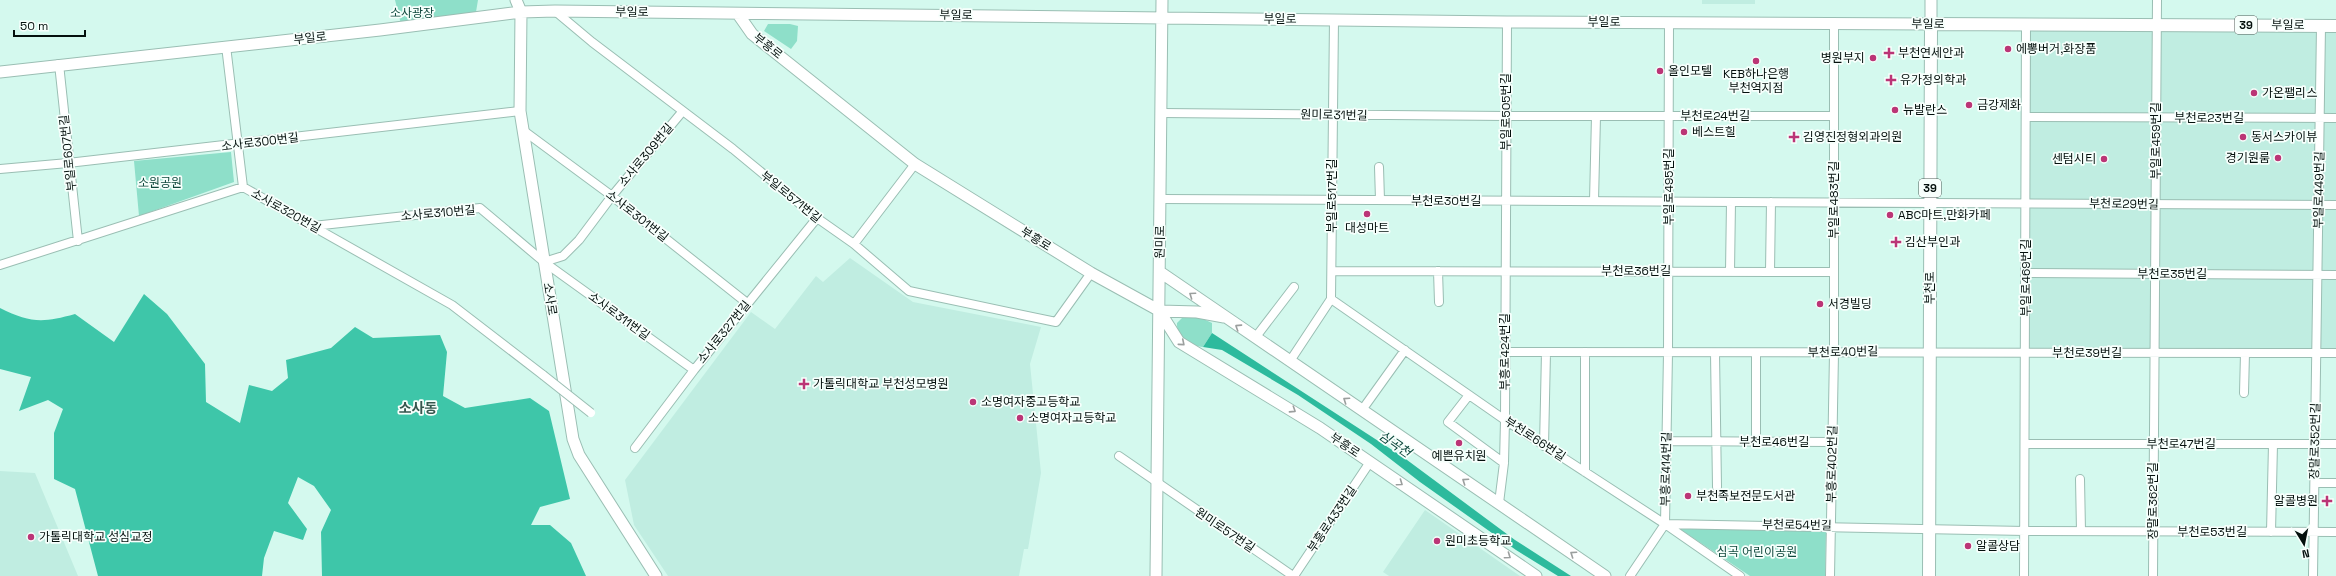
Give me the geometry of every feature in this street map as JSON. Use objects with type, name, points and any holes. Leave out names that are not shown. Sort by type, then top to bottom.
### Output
[{"type":"main road","name":"부일로","points":[[1931,24],[2336,26]]},
{"type":"main road","name":"부천로","points":[[1929,576],[1931,24]]},
{"type":"street","name":"소사로","points":[[516,0],[521,12],[520,111],[573,439],[579,455],[656,576]]},
{"type":"street","name":"원미로","points":[[1156,576],[1160,311],[1162,0]]},
{"type":"street","name":"부천로","points":[[1931,0],[1931,24]]},
{"type":"street","name":"부일로459번길","points":[[2154,353],[2157,0]]},
{"type":"street","name":"부일로","points":[[0,72],[59,64],[380,30],[521,12],[555,11],[1507,22],[1931,24]]},
{"type":"street","name":"부일로571번길","points":[[555,11],[682,112],[733,149],[817,218],[854,244],[909,291],[1056,322],[1091,273]]},
{"type":"street","name":"부흥로","points":[[738,14],[752,34],[915,164],[1091,273],[1160,311],[1197,312],[1224,317]]},
{"type":"street","name":"부일로517번길","points":[[1331,299],[1334,19]]},
{"type":"street","name":"부일로505번길","points":[[1505,201],[1507,22]]},
{"type":"street","name":"부일로495번길","points":[[1668,352],[1670,22]]},
{"type":"street","name":"부일로483번길","points":[[1834,23],[1834,353]]},
{"type":"street","name":"부일로469번길","points":[[2024,576],[2026,444],[2026,25]]},
{"type":"street","name":"부일로449번길","points":[[2317,353],[2321,26]]},
{"type":"street","points":[[226,46],[243,187]]},
{"type":"street","name":"부일로607번길","points":[[59,64],[68,163],[78,241]]},
{"type":"street","name":"소사로300번길","points":[[0,169],[68,163],[520,111]]},
{"type":"street","name":"소사로309번길","points":[[544,262],[563,256],[579,240],[612,196],[682,112]]},
{"type":"street","name":"원미로31번길","points":[[1162,113],[1506,116]]},
{"type":"street","name":"부천로24번길","points":[[1506,116],[1834,116]]},
{"type":"street","points":[[1594,202],[1596,116]]},
{"type":"street","name":"부천로23번길","points":[[2027,117],[2336,118]]},
{"type":"street","name":"소사로301번길","points":[[524,131],[612,196],[747,303]]},
{"type":"street","points":[[854,244],[915,164]]},
{"type":"street","points":[[1379,167],[1380,200]]},
{"type":"street","name":"소사로320번길","points":[[0,265],[243,187],[452,305],[543,374],[591,413]]},
{"type":"street","name":"부천로30번길","points":[[1161,200],[1930,203]]},
{"type":"street","name":"부흥로424번길","points":[[1499,503],[1504,463],[1505,420],[1505,201]]},
{"type":"street","points":[[1730,272],[1731,202]]},
{"type":"street","points":[[1770,272],[1771,202]]},
{"type":"street","name":"부천로29번길","points":[[1930,203],[2336,205]]},
{"type":"street","name":"소사로310번길","points":[[313,226],[480,208],[544,262]]},
{"type":"street","name":"소사로327번길","points":[[635,448],[747,303],[817,218]]},
{"type":"street","name":"소사로311번길","points":[[544,262],[694,370]]},
{"type":"street","name":"부천로36번길","points":[[1332,271],[1834,272]]},
{"type":"street","points":[[1438,271],[1439,302]]},
{"type":"street","name":"부흥로","points":[[1160,272],[1605,576]]},
{"type":"street","name":"부천로35번길","points":[[2026,273],[2336,275]]},
{"type":"street","points":[[1255,338],[1294,287]]},
{"type":"street","points":[[1290,361],[1331,299]]},
{"type":"street","name":"부천로66번길","points":[[1331,299],[1505,420],[1665,524],[1740,576]]},
{"type":"street","name":"부흥로","points":[[1160,311],[1179,342],[1279,402],[1370,462],[1536,576]]},
{"type":"street","points":[[1362,410],[1404,350]]},
{"type":"street","name":"부천로39번길","points":[[1930,351],[2336,353]]},
{"type":"street","name":"부천로40번길","points":[[1505,352],[1834,353],[1930,351]]},
{"type":"street","points":[[1544,446],[1546,352]]},
{"type":"street","points":[[1585,352],[1585,472]]},
{"type":"street","name":"부흥로414번길","points":[[1630,576],[1665,524],[1668,352]]},
{"type":"street","points":[[1715,352],[1717,487]]},
{"type":"street","points":[[1756,353],[1756,442]]},
{"type":"street","name":"부흥로402번길","points":[[1830,576],[1834,353]]},
{"type":"street","name":"장말로362번길","points":[[2153,576],[2154,353]]},
{"type":"street","points":[[2244,393],[2245,353]]},
{"type":"street","name":"장말로352번길","points":[[2314,576],[2317,353]]},
{"type":"street","points":[[1468,394],[1448,422],[1504,463]]},
{"type":"street","name":"부천로46번길","points":[[1667,441],[1832,442]]},
{"type":"street","name":"부천로47번길","points":[[2026,444],[2336,444]]},
{"type":"street","points":[[2271,532],[2273,444]]},
{"type":"street","points":[[1119,456],[1158,484]]},
{"type":"street","name":"부흥로433번길","points":[[1293,576],[1370,462]]},
{"type":"street","points":[[2080,479],[2081,531]]},
{"type":"street","points":[[2315,483],[2336,483]]},
{"type":"street","name":"원미로57번길","points":[[1158,484],[1293,576]]},
{"type":"street","name":"부천로54번길","points":[[1665,524],[1831,525],[1929,529]]},
{"type":"street","name":"부천로53번길","points":[[1929,529],[2153,532],[2336,532]]},
{"type":"shaded area","points":[[1702,0],[1755,0],[1755,4],[1702,4]]},
{"type":"shaded area","points":[[2026,25],[2336,26],[2336,353],[2028,351]]},
{"type":"shaded area","name":"가톨릭대학교 부천성모병원","points":[[850,258],[913,302],[1041,327],[1030,364],[1041,473],[1028,549],[1024,549],[1019,576],[668,576],[634,525],[625,480],[751,312],[775,329],[816,276],[823,282]]},
{"type":"shaded area","points":[[144,294],[167,314],[205,364],[206,402],[240,423],[249,385],[272,391],[288,378],[286,360],[331,348],[355,327],[373,338],[440,335],[447,352],[443,396],[465,408],[530,398],[549,411],[570,499],[540,507],[531,525],[550,525],[571,543],[586,576],[322,576],[321,532],[331,510],[314,486],[298,477],[288,503],[307,529],[303,540],[274,531],[264,558],[262,576],[98,576],[75,489],[54,479],[54,433],[63,409],[48,400],[19,411],[31,377],[0,369],[0,308],[20,317],[37,320],[54,319],[75,314],[114,342]]},
{"type":"shaded area","points":[[1212,333],[1403,457],[1515,540],[1571,576],[1558,576],[1516,550],[1420,482],[1371,444],[1298,395],[1222,350],[1203,347]]},
{"type":"shaded area","name":"가톨릭대학교 성심교정","points":[[0,471],[35,473],[78,576],[0,576]]},
{"type":"shaded area","name":"원미초등학교","points":[[1425,510],[1520,576],[1389,576],[1383,572]]},
{"type":"green space","name":"소사광장","points":[[395,0],[478,0],[475,18],[402,28]]},
{"type":"green space","points":[[768,24],[790,24],[798,26],[797,41],[791,49],[764,31]]},
{"type":"green space","name":"소원공원","points":[[231,152],[234,182],[139,216],[134,161]]},
{"type":"green space","points":[[1185,315],[1195,315],[1212,323],[1212,333],[1203,347],[1190,343],[1179,333],[1177,323]]},
{"type":"green space","name":"심곡 어린이공원","points":[[1677,527],[1826,530],[1825,576],[1750,576]]},
{"type":"place","name":"에뽕버거,화장품","points":[[2008,49]]},
{"type":"place","name":"부천연세안과","points":[[1889,53]]},
{"type":"place","name":"병원부지","points":[[1873,58]]},
{"type":"place","name":"KEB하나은행 부천역지점","points":[[1756,61]]},
{"type":"place","name":"올인모텔","points":[[1660,71]]},
{"type":"place","name":"유가정의학과","points":[[1891,80]]},
{"type":"place","name":"가온팰리스","points":[[2254,93]]},
{"type":"place","name":"금강제화","points":[[1969,105]]},
{"type":"place","name":"뉴발란스","points":[[1895,110]]},
{"type":"place","name":"베스트힐","points":[[1684,132]]},
{"type":"place","name":"김영진정형외과의원","points":[[1794,137]]},
{"type":"place","name":"동서스카이뷰","points":[[2243,137]]},
{"type":"place","name":"경기원룸","points":[[2278,158]]},
{"type":"place","name":"센텀시티","points":[[2104,159]]},
{"type":"place","name":"대성마트","points":[[1367,214]]},
{"type":"place","name":"ABC마트,만화카페","points":[[1890,215]]},
{"type":"place","name":"김산부인과","points":[[1896,242]]},
{"type":"place","name":"서경빌딩","points":[[1820,304]]},
{"type":"place","name":"가톨릭대학교 부천성모병원","points":[[804,384]]},
{"type":"place","name":"소명여자중고등학교","points":[[973,402]]},
{"type":"place","name":"소명여자고등학교","points":[[1020,418]]},
{"type":"place","name":"예쁜유치원","points":[[1459,443]]},
{"type":"place","name":"부천족보전문도서관","points":[[1688,496]]},
{"type":"place","name":"알콜병원","points":[[2327,501]]},
{"type":"place","name":"가톨릭대학교 성심교정","points":[[31,537]]},
{"type":"place","name":"원미초등학교","points":[[1437,541]]},
{"type":"place","name":"알콜상담","points":[[1968,546]]},
{"type":"district","name":"소사동","points":[[418,408]]},
{"type":"water label","name":"심곡천","points":[[1395,444]]}]
